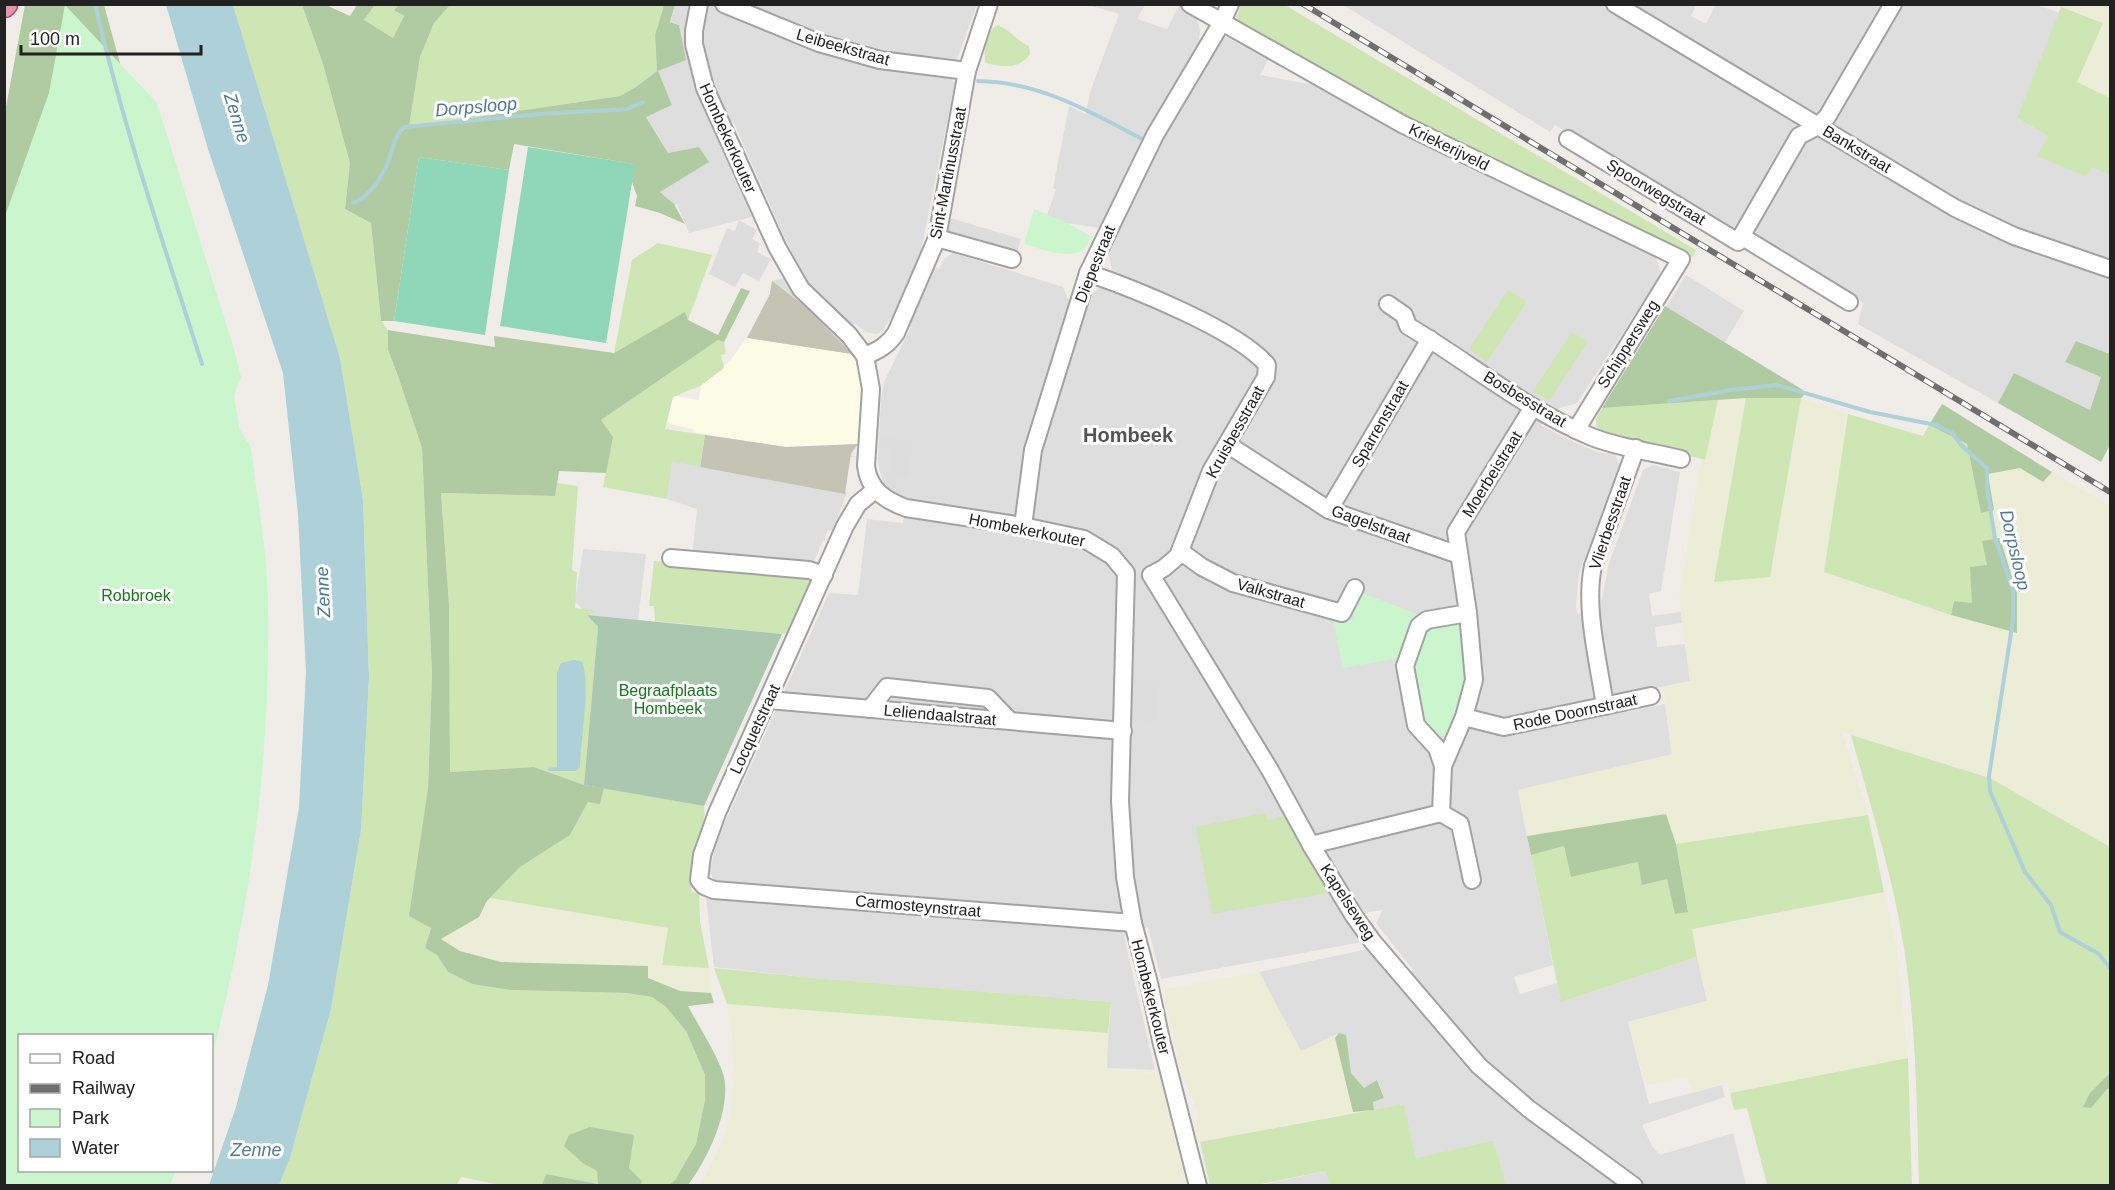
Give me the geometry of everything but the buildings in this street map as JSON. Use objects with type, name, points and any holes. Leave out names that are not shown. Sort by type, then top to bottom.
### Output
[{"type":"street","name":"Hombekerkouter","points":[[699,4],[694,44],[705,88],[777,247],[801,289],[849,334],[866,356],[871,389],[866,466],[867,475],[875,490],[888,502],[906,508],[1023,526],[1089,541],[1112,556],[1126,573],[1120,801],[1125,878],[1132,923],[1149,983],[1198,1185]]},
{"type":"street","name":"Leibeekstraat","points":[[724,4],[819,43],[880,60],[967,71]]},
{"type":"street","name":"Sint-Martinusstraat","points":[[866,356],[882,349],[896,333],[937,238],[967,71],[989,4]]},
{"type":"street","name":"Kriekerijveld","points":[[1190,4],[1402,124],[1681,259]]},
{"type":"street","name":"Diepestraat","points":[[1023,526],[1033,450],[1088,273],[1155,135],[1222,22],[1230,4]]},
{"type":"street","name":"Bankstraat","points":[[1615,4],[1921,188],[1986,224],[2024,240],[2110,269]]},
{"type":"street","points":[[1741,236],[1799,136],[1818,126],[1827,117],[1893,4]]},
{"type":"street","name":"Spoorwegstraat","points":[[1568,139],[1738,242],[1741,236],[1849,302]]},
{"type":"street","points":[[937,238],[1011,259]]},
{"type":"street","name":"Schippersweg","points":[[1576,430],[1681,259]]},
{"type":"street","name":"Kruisbesstraat","points":[[1088,273],[1114,282],[1207,324],[1261,357],[1267,365],[1266,377],[1211,471],[1178,556],[1151,575]]},
{"type":"street","name":"Bosbesstraat","points":[[1388,304],[1404,315],[1408,326],[1533,407],[1576,430],[1596,438],[1682,459]]},
{"type":"street","name":"Sparrenstraat","points":[[1329,510],[1430,339]]},
{"type":"street","name":"Moerbeistraat","points":[[1441,813],[1443,766],[1464,717],[1474,680],[1468,613],[1456,532],[1533,407]]},
{"type":"street","name":"Gagelstraat","points":[[1227,444],[1329,510],[1459,555]]},
{"type":"street","name":"Vlierbesstraat","points":[[1605,706],[1593,623],[1590,579],[1636,448]]},
{"type":"street","name":"Locquetstraat","points":[[704,886],[699,879],[700,866],[708,834],[853,509],[875,490]]},
{"type":"street","name":"Valkstraat","points":[[1180,551],[1202,567],[1233,583],[1342,614],[1355,588]]},
{"type":"street","points":[[671,558],[809,570],[824,575]]},
{"type":"street","points":[[1126,573],[1151,575]]},
{"type":"street","name":"Kapelseweg","points":[[1151,575],[1270,770],[1311,845],[1354,916],[1369,936],[1479,1066],[1529,1109],[1634,1185]]},
{"type":"street","name":"Moerbeistraat","points":[[1443,766],[1437,748],[1416,725],[1405,666],[1419,626],[1427,620],[1468,613]]},
{"type":"street","name":"Leliendaalstraat","points":[[870,709],[887,687],[988,698],[1010,721]]},
{"type":"street","name":"Rode Doornstraat","points":[[1464,717],[1504,728],[1651,696]]},
{"type":"street","name":"Leliendaalstraat","points":[[769,700],[1123,731]]},
{"type":"street","points":[[1311,845],[1441,813],[1460,824],[1472,880]]},
{"type":"street","name":"Carmosteynstraat","points":[[704,886],[714,890],[1132,923]]},
{"type":"shaded area","points":[[1716,4],[1888,5],[1892,20],[1901,4],[2035,4],[2060,13],[2017,118],[2048,136],[2038,156],[2086,177],[2091,166],[2110,175],[2110,354],[2077,341],[2065,362],[2101,377],[2090,410],[2014,373],[1998,403],[1858,324],[1863,303],[1751,235],[1742,223],[1731,231],[1555,125],[1550,132],[1343,5],[1696,5],[1691,16],[1706,24]]},
{"type":"shaded area","points":[[675,5],[977,5],[957,59],[931,56],[929,76],[951,79],[955,83],[919,260],[939,269],[944,259],[953,253],[1063,287],[1068,299],[1090,295],[1101,287],[1112,269],[1107,249],[1113,234],[1094,227],[1045,220],[1056,190],[1053,188],[1069,106],[1086,114],[1090,92],[1119,14],[1088,5],[1145,5],[1137,19],[1167,29],[1179,5],[1197,17],[1199,39],[1216,48],[1224,36],[1268,60],[1260,75],[1314,85],[1559,208],[1557,211],[1656,256],[1661,274],[1577,403],[1560,408],[1541,425],[1594,451],[1615,455],[1620,466],[1579,572],[1577,614],[1600,608],[1609,563],[1643,470],[1653,465],[1680,472],[1661,591],[1649,594],[1652,616],[1681,612],[1682,623],[1655,627],[1657,647],[1685,644],[1690,681],[1621,695],[1627,712],[1665,704],[1672,755],[1518,790],[1553,965],[1514,977],[1520,994],[1557,983],[1561,1002],[1697,957],[1707,1001],[1628,1022],[1649,1104],[1722,1085],[1725,1097],[1642,1125],[1652,1146],[1660,1155],[1733,1133],[1746,1185],[1506,1185],[1494,1140],[1416,1158],[1404,1104],[1374,1110],[1373,1102],[1384,1097],[1377,1080],[1364,1088],[1351,1073],[1339,1033],[1301,1052],[1259,972],[1368,949],[1396,983],[1413,970],[1376,923],[1383,910],[1368,912],[1351,926],[1362,941],[1357,943],[1161,979],[1148,927],[1124,936],[1155,1070],[1106,1068],[1111,1002],[813,978],[714,967],[706,898],[718,898],[720,881],[714,880],[710,872],[717,840],[829,593],[858,595],[867,519],[903,523],[908,499],[894,495],[884,485],[878,459],[850,457],[844,491],[847,493],[832,531],[828,530],[812,566],[692,558],[697,509],[667,499],[672,462],[700,467],[705,435],[787,447],[858,444],[851,456],[878,458],[884,382],[911,327],[891,317],[882,332],[876,334],[866,332],[855,324],[840,339],[852,354],[747,338],[770,294],[772,281],[802,273],[733,121],[714,132],[752,217],[689,233],[677,204],[666,209],[660,192],[708,162],[699,147],[668,153],[646,116],[672,105],[657,71],[681,41]]},
{"type":"shaded area","points":[[675,5],[691,5],[686,27],[670,22]]},
{"type":"shaded area","points":[[2054,5],[2110,5],[2110,98],[2076,82],[2103,23]]},
{"type":"shaded area","points":[[950,218],[1021,239],[1017,253],[946,232]]},
{"type":"shaded area","points":[[739,220],[757,230],[752,239],[760,243],[757,252],[771,259],[759,281],[743,273],[735,287],[709,274],[727,228],[735,231]]},
{"type":"shaded area","points":[[1686,275],[1744,311],[1722,347],[1663,312]]},
{"type":"shaded area","points":[[772,281],[806,307],[852,354],[747,338],[770,294]]},
{"type":"shaded area","points":[[747,338],[852,354],[858,365],[862,381],[858,444],[786,447],[693,432],[694,429],[670,424],[666,418],[669,404],[675,396],[699,400],[701,385],[730,361]]},
{"type":"shaded area","points":[[1746,398],[1714,582],[1770,576],[1801,398],[1848,414],[1824,572],[1951,615],[2016,633],[2017,593],[2000,538],[1995,539],[1989,511],[1994,510],[1988,474],[2020,468],[2043,482],[2052,472],[2110,506],[2110,847],[1990,778],[1842,732],[1868,815],[1676,844],[1665,815],[1527,836],[1518,790],[1672,754],[1663,687],[1690,681],[1679,599],[1699,470],[1718,400]]},
{"type":"shaded area","points":[[705,435],[786,447],[858,444],[851,453],[845,494],[700,467]]},
{"type":"shaded area","points":[[880,436],[912,441],[909,477],[896,476],[897,496],[885,485],[892,460]]},
{"type":"shaded area","points":[[583,549],[646,554],[638,620],[587,615],[575,601]]},
{"type":"shaded area","points":[[1133,679],[1159,680],[1158,722],[1132,721]]},
{"type":"shaded area","points":[[1884,892],[1897,949],[1908,1058],[1730,1093],[1727,1082],[1693,1093],[1687,1077],[1646,1086],[1628,1022],[1707,1001],[1691,929]]},
{"type":"shaded area","points":[[490,898],[669,928],[662,965],[709,968],[711,993],[680,991],[647,978],[647,966],[501,962],[460,951],[440,939],[479,917]]},
{"type":"shaded area","points":[[1259,972],[1301,1051],[1339,1033],[1335,1038],[1353,1112],[1200,1142],[1196,1131],[1197,1110],[1181,1072],[1163,989]]},
{"type":"shaded area","points":[[727,1004],[1108,1033],[1107,1068],[1158,1074],[1186,1185],[698,1186],[721,1145],[731,1114],[732,1040]]},
{"type":"shaded area","points":[[1327,1171],[1329,1185],[1256,1186]]},
{"type":"green space","points":[[25,5],[104,5],[140,136],[5,313],[5,112]]},
{"type":"green space","name":"Robbroek","points":[[65,5],[157,103],[241,377],[234,396],[240,430],[251,447],[266,563],[268,659],[266,717],[256,831],[238,944],[213,1052],[213,1034],[18,1034],[18,1172],[176,1172],[170,1185],[5,1185],[4,219],[49,93]]},
{"type":"green space","points":[[233,5],[302,5],[323,64],[350,163],[345,209],[371,223],[381,321],[388,330],[388,350],[422,448],[432,675],[428,789],[431,928],[425,948],[437,955],[448,972],[472,984],[510,990],[627,993],[652,997],[666,1007],[686,1031],[705,1075],[705,1100],[696,1144],[675,1180],[669,1185],[641,1185],[642,1181],[629,1168],[584,1164],[597,1171],[598,1184],[546,1174],[542,1186],[500,1185],[461,1177],[456,1186],[279,1185],[290,1158],[331,1009],[361,830],[369,677],[363,500],[340,358]]},
{"type":"green space","points":[[302,5],[326,5],[350,16],[357,5],[375,5],[364,20],[393,38],[404,16],[394,10],[399,5],[450,5],[434,23],[420,57],[409,127],[620,96],[657,71],[655,35],[664,5],[675,5],[670,22],[679,25],[686,60],[658,71],[672,105],[646,117],[668,153],[699,147],[709,162],[660,192],[674,204],[685,224],[660,213],[635,206],[637,196],[632,182],[634,164],[514,144],[509,170],[419,157],[394,321],[381,321],[371,223],[345,209],[350,163],[323,64]]},
{"type":"green space","points":[[375,5],[399,5],[395,10],[404,16],[393,38],[364,20]]},
{"type":"green space","points":[[450,5],[664,5],[655,35],[657,71],[620,96],[409,127],[420,57],[434,23]]},
{"type":"green space","points":[[1240,5],[1285,5],[1696,250],[1693,257],[1486,161],[1236,23]]},
{"type":"green space","points":[[2061,7],[2103,23],[2077,82],[2110,98],[2110,175],[2092,167],[2086,177],[2037,156],[2048,136],[2017,118]]},
{"type":"green space","points":[[997,25],[1029,46],[1030,54],[1021,63],[1004,66],[986,63],[986,42],[990,32]]},
{"type":"green space","points":[[528,147],[635,164],[606,343],[500,326]]},
{"type":"green space","points":[[419,157],[509,170],[485,335],[394,321]]},
{"type":"green space","points":[[1034,209],[1061,220],[1092,237],[1083,251],[1068,254],[1046,251],[1024,244]]},
{"type":"green space","points":[[658,243],[712,255],[688,320],[685,313],[614,353],[632,260]]},
{"type":"green space","points":[[741,288],[750,291],[724,342],[718,340],[601,420],[613,437],[606,473],[559,471],[555,496],[441,493],[449,604],[450,772],[534,767],[584,785],[604,788],[600,804],[588,802],[570,835],[520,867],[487,901],[479,917],[441,939],[460,951],[501,962],[648,966],[648,978],[680,991],[711,993],[714,1003],[688,1006],[713,1051],[724,1077],[724,1105],[721,1120],[710,1149],[688,1185],[669,1185],[675,1180],[696,1144],[705,1100],[705,1075],[686,1031],[666,1007],[652,997],[627,993],[510,990],[472,984],[448,972],[437,955],[425,948],[431,928],[409,916],[428,789],[432,675],[422,448],[388,350],[388,330],[495,347],[494,336],[614,353],[685,312],[688,320],[718,335]]},
{"type":"green space","points":[[1508,290],[1527,302],[1487,362],[1469,349]]},
{"type":"green space","points":[[1665,306],[1803,390],[1804,395],[1801,398],[1746,398],[1602,408]]},
{"type":"green space","points":[[1572,332],[1588,342],[1549,401],[1533,391]]},
{"type":"green space","points":[[718,340],[724,342],[726,354],[721,355],[724,368],[700,386],[673,397],[665,429],[705,435],[700,467],[672,462],[667,499],[603,487],[613,437],[601,420]]},
{"type":"green space","points":[[2076,341],[2110,354],[2110,445],[2101,462],[1998,403],[2014,373],[2090,410],[2101,377],[2065,362]]},
{"type":"green space","points":[[1746,398],[1801,398],[1770,577],[1714,582]]},
{"type":"green space","points":[[1718,400],[1705,460],[1607,434],[1596,426],[1596,419],[1602,408]]},
{"type":"green space","points":[[1942,404],[2052,472],[2043,482],[2020,468],[1988,474],[1994,510],[1981,513],[1967,444],[1929,425]]},
{"type":"green space","points":[[1848,414],[1923,436],[1929,425],[1967,444],[1981,512],[1989,511],[1995,539],[1983,541],[1987,565],[1972,603],[1954,601],[1951,615],[1824,572]]},
{"type":"green space","points":[[557,483],[578,486],[572,570],[577,572],[575,608],[596,611],[587,615],[598,627],[584,785],[534,767],[450,772],[449,604],[441,493],[554,496]]},
{"type":"green space","points":[[2000,538],[2017,593],[2017,633],[1951,615],[1954,601],[1972,603],[1970,567],[1987,565],[1982,541]]},
{"type":"green space","points":[[654,561],[814,573],[787,633],[782,634],[655,621],[654,606],[649,606]]},
{"type":"green space","points":[[1360,592],[1417,614],[1399,658],[1343,668],[1333,621],[1310,614],[1311,609],[1352,620]]},
{"type":"green space","name":"Begraafplaats Hombeek","points":[[587,615],[782,634],[704,806],[584,785],[598,627]]},
{"type":"green space","points":[[1456,620],[1463,625],[1468,667],[1462,700],[1449,733],[1439,738],[1426,732],[1413,700],[1413,652],[1426,631],[1441,622]]},
{"type":"green space","points":[[1851,735],[1990,778],[2110,847],[2110,1073],[2091,1107],[2107,1088],[2110,1088],[2110,1185],[1919,1185],[1917,1096],[1904,948],[1887,867]]},
{"type":"green space","points":[[604,788],[704,806],[704,821],[691,864],[690,882],[692,892],[699,894],[700,921],[709,968],[662,965],[668,928],[490,898],[520,867],[570,835],[588,802],[600,803]]},
{"type":"green space","points":[[1265,813],[1268,820],[1287,816],[1334,892],[1212,914],[1196,827]]},
{"type":"green space","points":[[1666,814],[1676,844],[1688,912],[1675,914],[1667,879],[1642,885],[1638,862],[1571,877],[1564,846],[1531,855],[1527,836]]},
{"type":"green space","points":[[1868,815],[1884,892],[1692,929],[1697,957],[1561,1002],[1531,855],[1564,846],[1571,877],[1638,862],[1667,879],[1676,914],[1688,911],[1676,844]]},
{"type":"green space","points":[[714,968],[1111,1002],[1108,1033],[727,1004]]},
{"type":"green space","points":[[1339,1033],[1346,1035],[1351,1073],[1364,1088],[1377,1080],[1384,1098],[1373,1102],[1374,1110],[1353,1112],[1335,1038]]},
{"type":"green space","points":[[1908,1058],[1912,1185],[1767,1184],[1747,1108],[1734,1110],[1730,1093]]},
{"type":"green space","points":[[2110,1073],[2110,1088],[2091,1108],[2083,1107],[2090,1093]]},
{"type":"green space","points":[[1404,1104],[1416,1158],[1494,1140],[1506,1185],[1329,1185],[1326,1171],[1256,1185],[1210,1185],[1200,1142]]},
{"type":"green space","points":[[590,1127],[634,1135],[629,1168],[642,1181],[641,1185],[542,1185],[546,1174],[598,1184],[597,1171],[584,1164],[564,1146],[569,1135]]},
{"type":"water","name":"Zenne","points":[[166,5],[233,5],[340,358],[363,500],[369,677],[361,830],[331,1009],[290,1158],[279,1185],[209,1185],[236,1107],[268,985],[299,807],[306,672],[298,514],[283,373],[208,149]]},
{"type":"water","points":[[581,661],[585,681],[580,767],[576,771],[548,771],[548,768],[557,767],[557,673],[561,663]]},
{"type":"waterway","points":[[95,4],[131,140],[202,364]]},
{"type":"waterway","name":"Dorpsloop","points":[[978,81],[1023,87],[1064,100],[1144,140]]},
{"type":"waterway","name":"Dorpsloop","points":[[353,203],[368,193],[380,178],[397,136],[404,127],[540,114],[627,109],[643,102]]},
{"type":"waterway","name":"Dorpsloop","points":[[1669,401],[1777,385],[1870,412],[1936,425],[1952,433],[1962,446],[1987,468],[1987,488],[1995,538],[2013,590],[2013,620],[1989,776],[1990,791],[2025,872],[2051,905],[2060,932],[2099,954],[2110,968]]},
{"type":"railway","points":[[1303,4],[2110,492]]},
{"type":"district","name":"Hombeek","points":[[1128,435]]}]
